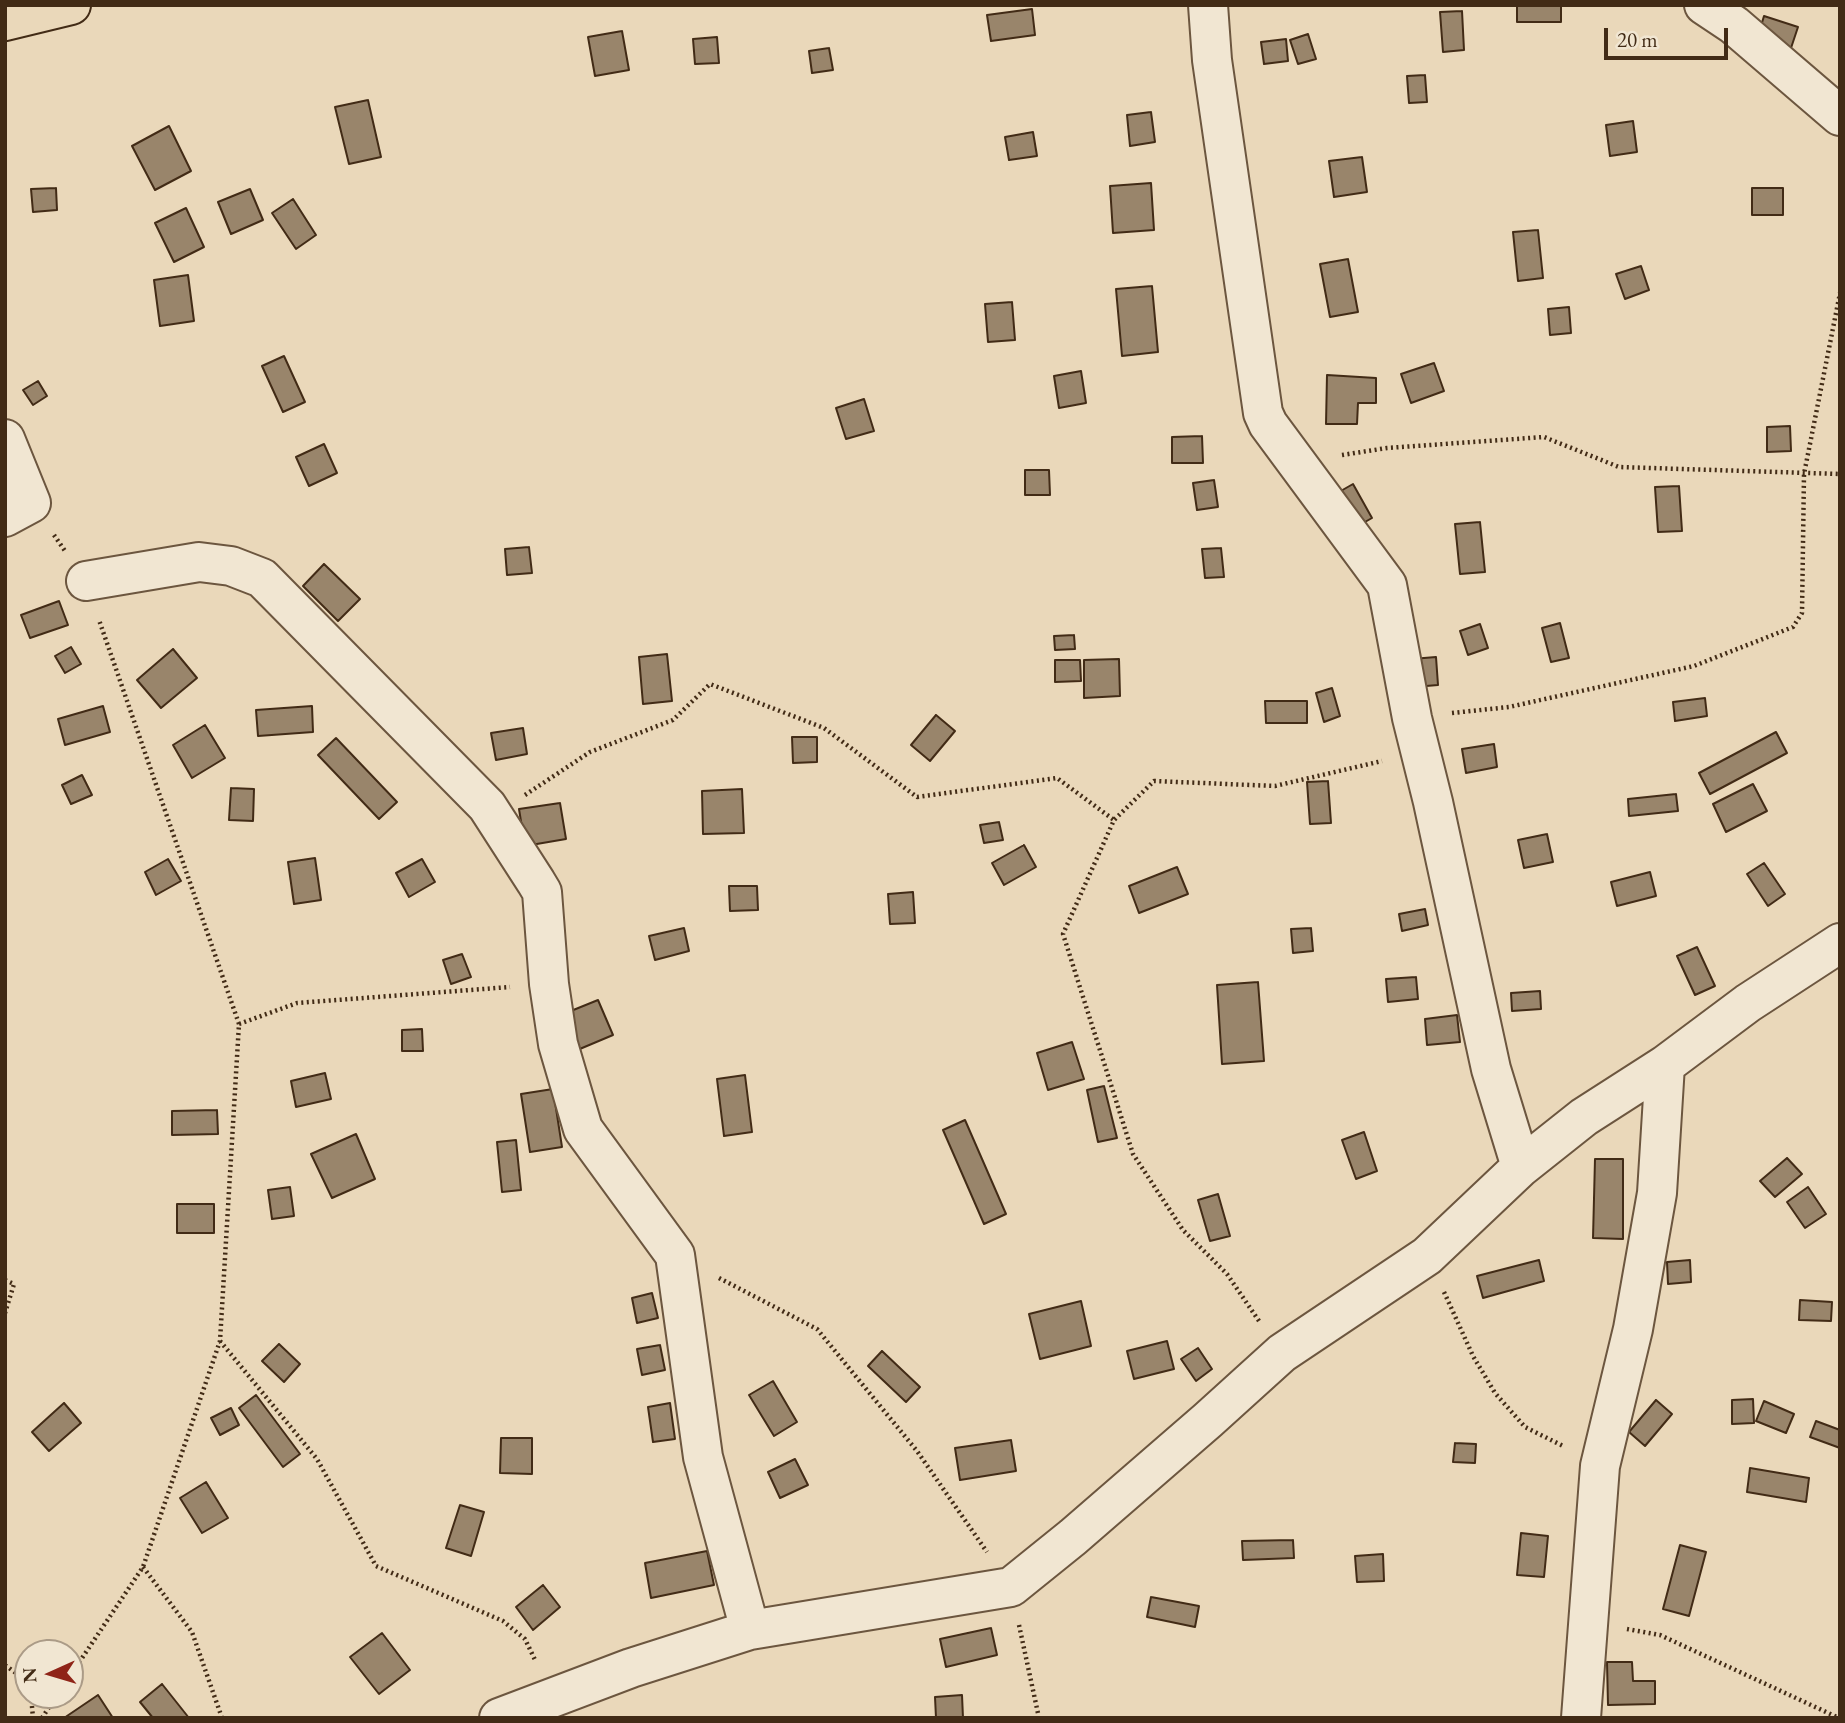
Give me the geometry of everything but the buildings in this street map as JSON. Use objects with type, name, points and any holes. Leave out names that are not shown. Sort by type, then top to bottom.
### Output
[{"type":"main road","points":[[5,21],[71,5]]},
{"type":"street","points":[[1208,5],[1212,60],[1263,412],[1268,424],[1387,585],[1416,735],[1491,1069],[1521,1167]]},
{"type":"street","points":[[1704,5],[1734,25],[1840,116]]},
{"type":"street","points":[[5,439],[18,510]]},
{"type":"street","points":[[86,581],[200,562],[231,566],[262,578],[487,806],[542,892],[549,984],[558,1044],[583,1129],[675,1255],[703,1457],[750,1629]]},
{"type":"street","points":[[499,1718],[631,1668],[750,1629],[1011,1587],[1208,1420],[1282,1353],[1427,1256],[1521,1167],[1584,1117],[1665,1065],[1748,1003],[1840,943]]},
{"type":"street","points":[[1581,1718],[1600,1466],[1633,1329],[1657,1193],[1665,1065]]},
{"type":"path","points":[[1282,1353],[1227,1274],[1183,1230],[1133,1154],[1063,934],[1114,820],[1154,781],[1275,786],[1416,735],[1509,707],[1693,666],[1793,627],[1802,613],[1804,474],[1840,293]]},
{"type":"path","points":[[1296,461],[1387,448],[1544,438],[1619,467],[1840,474]]},
{"type":"path","points":[[18,510],[86,581],[239,1024],[220,1341],[143,1567],[84,1655]]},
{"type":"path","points":[[487,806],[520,799],[590,752],[673,720],[710,684],[824,728],[917,797],[1057,778],[1114,820]]},
{"type":"path","points":[[239,1024],[297,1003],[549,984]]},
{"type":"path","points":[[675,1255],[817,1329],[918,1451],[1011,1587],[1039,1718]]},
{"type":"path","points":[[1427,1256],[1474,1356],[1495,1393],[1525,1427],[1600,1466]]},
{"type":"path","points":[[5,1279],[15,1284],[5,1313]]},
{"type":"path","points":[[220,1341],[317,1459],[376,1566],[503,1620],[525,1639],[552,1698]]},
{"type":"path","points":[[143,1567],[191,1633],[222,1718]]},
{"type":"path","points":[[1588,1622],[1660,1635],[1839,1718]]}]
